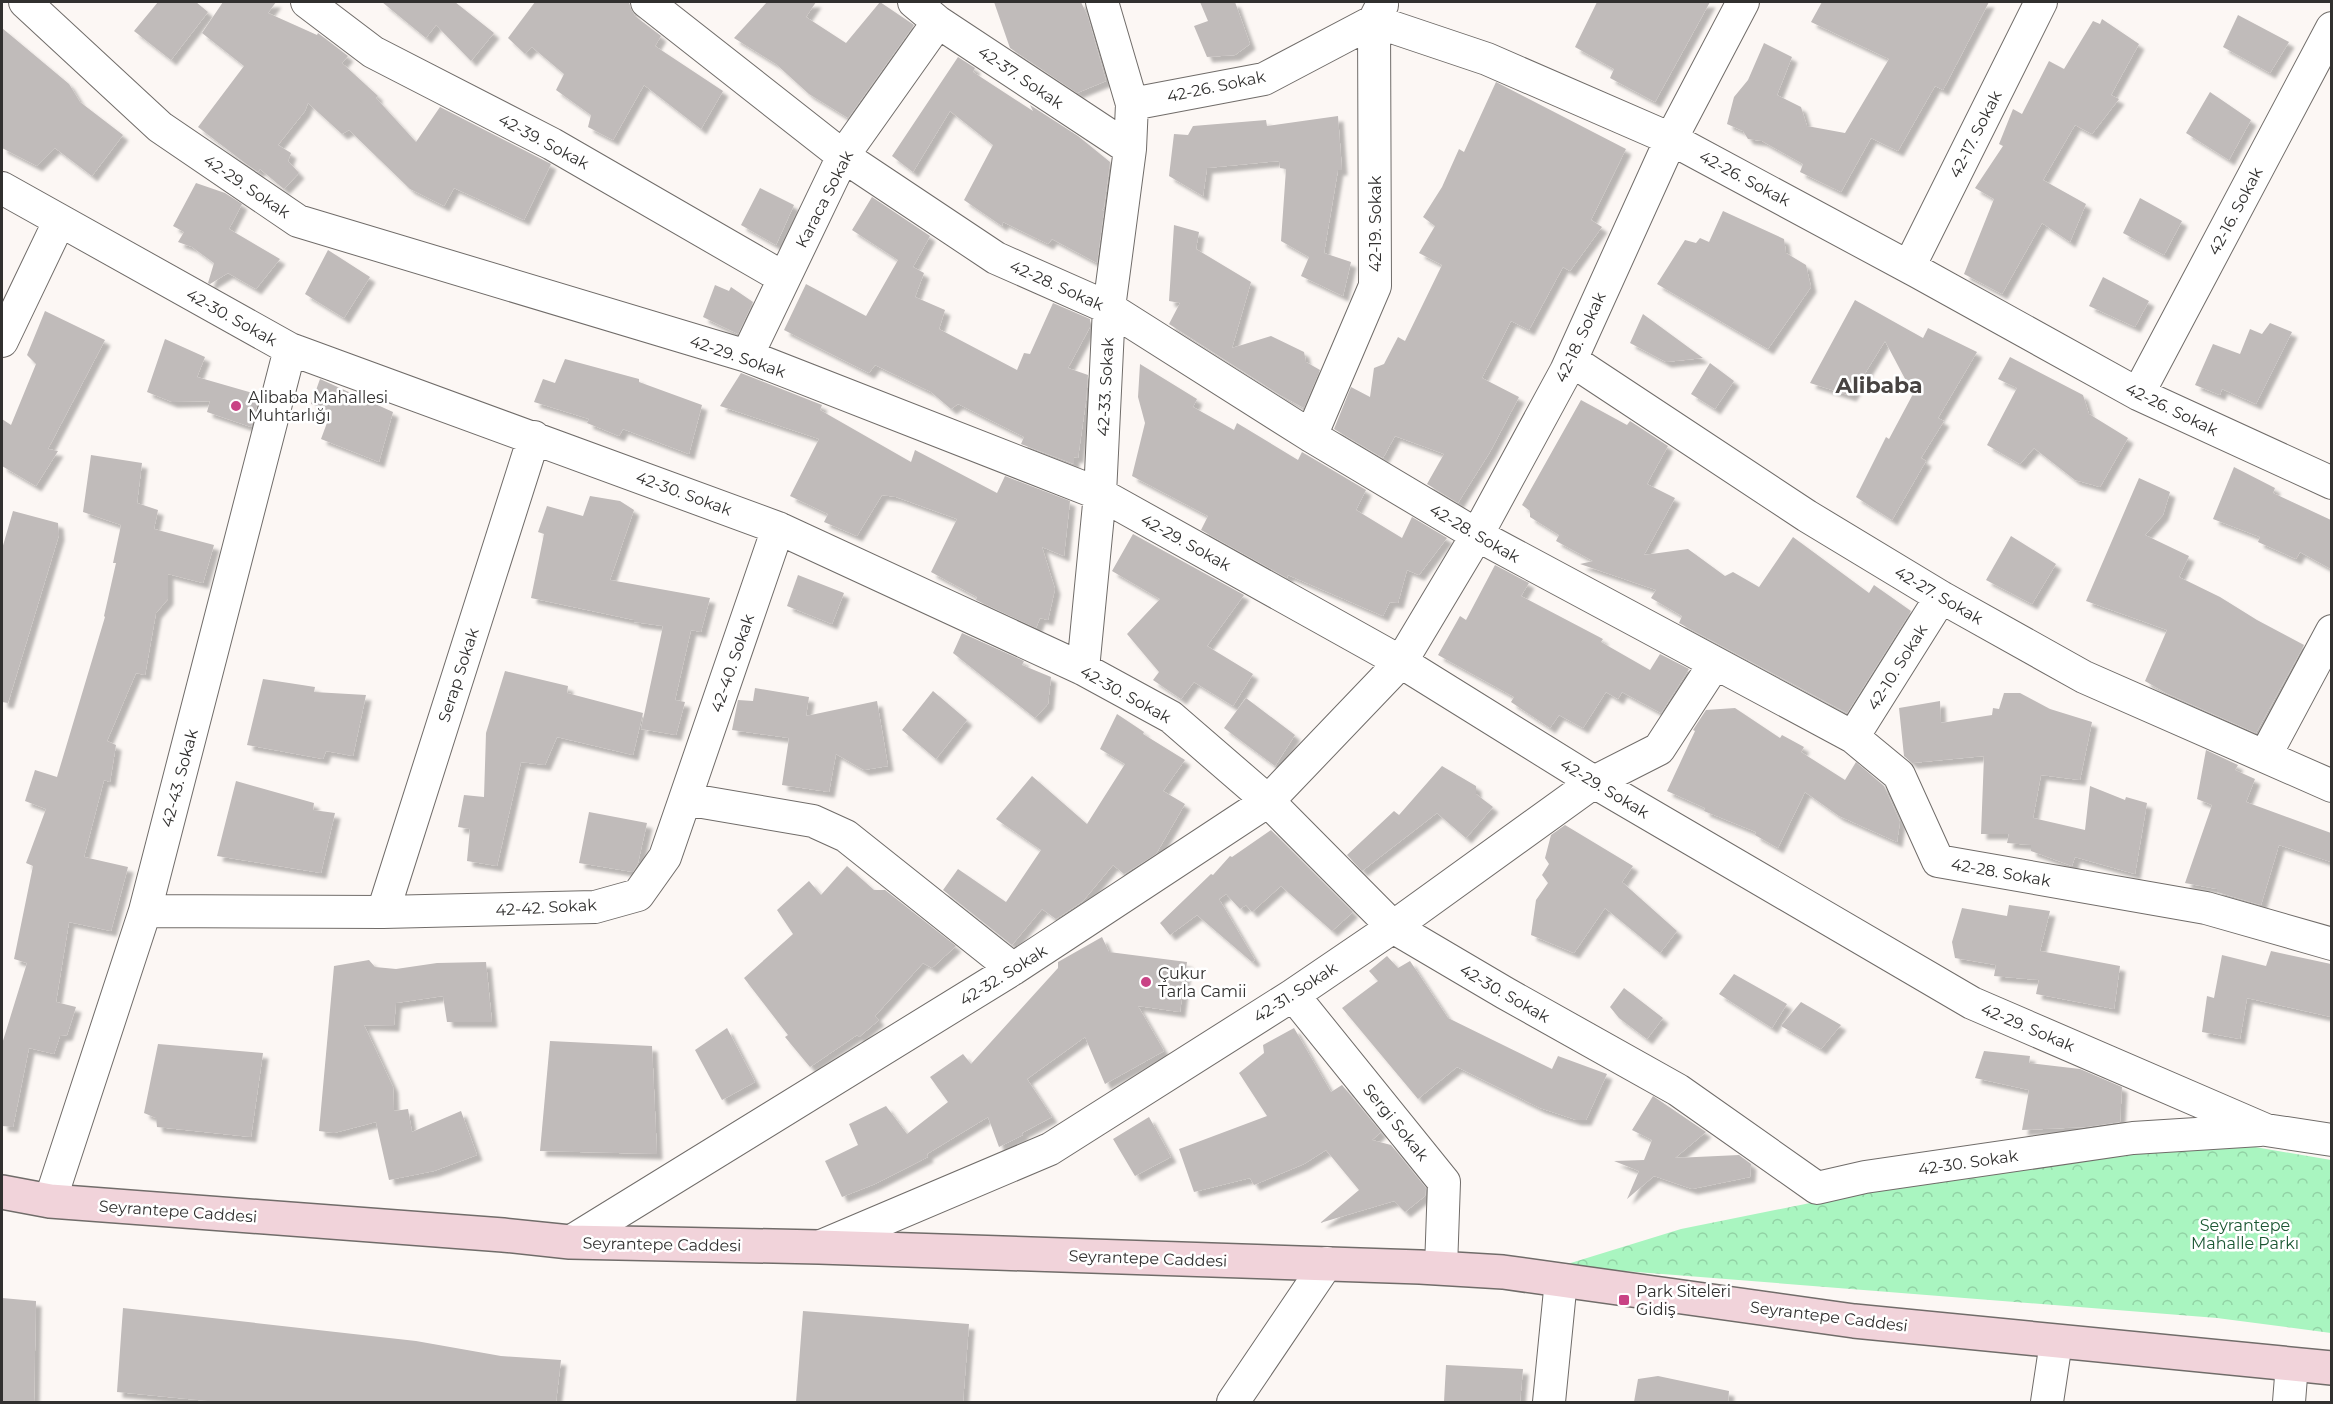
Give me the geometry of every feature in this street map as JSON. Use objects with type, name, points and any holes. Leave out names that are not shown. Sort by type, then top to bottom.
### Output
[{"type":"street","name":"42-29. Sokak","points":[[25,2],[160,127],[298,221],[747,356],[1101,494],[1401,662],[1594,782],[1972,1003],[2266,1130],[2331,1140]]},
{"type":"street","name":"42-39. Sokak","points":[[308,2],[373,52],[552,144],[784,278]]},
{"type":"street","name":"42-28. Sokak","points":[[647,2],[843,156],[996,258],[1109,308],[1311,436],[1477,535],[1853,737],[1899,775],[1938,861],[2206,908],[2331,944]]},
{"type":"street","name":"42-37. Sokak","points":[[914,2],[938,22],[1130,149]]},
{"type":"street","name":"42-33. Sokak","points":[[1083,669],[1101,494],[1109,308],[1130,149],[1132,104],[1103,2]]},
{"type":"street","name":"42-18. Sokak","points":[[1401,662],[1477,535],[1571,360],[1671,139],[1743,2]]},
{"type":"street","name":"42-17. Sokak","points":[[1909,267],[2042,2]]},
{"type":"street","name":"42-26. Sokak","points":[[1132,104],[1264,79],[1379,11],[1671,139],[2138,394],[2331,483]]},
{"type":"street","name":"42-19. Sokak","points":[[1311,436],[1375,286],[1379,11]]},
{"type":"street","name":"Karaca Sokak","points":[[747,356],[843,156],[938,22]]},
{"type":"street","name":"42-16. Sokak","points":[[2138,394],[2331,28]]},
{"type":"street","name":"42-30. Sokak","points":[[2,188],[59,222],[290,349],[778,528],[1083,669],[1171,717],[1268,801],[1393,927],[1678,1090],[1817,1188],[1865,1177],[2133,1138],[2266,1130]]},
{"type":"street","points":[[2,341],[59,222]]},
{"type":"street","name":"42-43. Sokak","points":[[50,1201],[145,911],[290,349]]},
{"type":"street","name":"42-27. Sokak","points":[[1571,360],[1807,516],[1941,597],[2084,677],[2331,786]]},
{"type":"street","name":"Serap Sokak","points":[[383,912],[534,437]]},
{"type":"street","name":"42-40. Sokak","points":[[686,799],[778,528]]},
{"type":"street","name":"42-10. Sokak","points":[[1853,737],[1941,597]]},
{"type":"street","points":[[2265,756],[2331,631]]},
{"type":"street","name":"42-32. Sokak","points":[[570,1242],[1013,969],[1268,801],[1401,662]]},
{"type":"street","name":"42-31. Sokak","points":[[819,1247],[1050,1149],[1293,995],[1393,927],[1594,782],[1659,749],[1715,663]]},
{"type":"street","points":[[686,799],[813,821],[846,836],[1013,969]]},
{"type":"street","name":"42-42. Sokak","points":[[145,911],[383,912],[595,907],[638,895],[665,856],[686,799]]},
{"type":"street","name":"Sergi Sokak","points":[[1293,995],[1444,1182],[1441,1268]]},
{"type":"street","name":"Seyrantepe Caddesi","points":[[2,1192],[50,1201],[570,1242],[819,1247],[1327,1263],[1503,1272],[1854,1321],[2331,1368]]},
{"type":"street","points":[[1233,1402],[1327,1263]]},
{"type":"street","points":[[1549,1402],[1561,1280]]},
{"type":"street","points":[[2047,1402],[2056,1342]]},
{"type":"street","points":[[2289,1402],[2292,1364]]},
{"type":"street","name":"Seyrantepe Caddesi","points":[[2292,1364],[2331,1378]]},
{"type":"green space","name":"Seyrantepe Mahalle Parkı","points":[[2255,1147],[2331,1160],[2331,1333],[2217,1318],[1561,1266],[1681,1229],[1840,1197],[2149,1152]]},
{"type":"building","points":[[158,2],[196,2],[208,12],[171,60],[134,31]]},
{"type":"building","points":[[223,2],[276,2],[268,13],[317,35],[318,33],[348,56],[342,63],[378,96],[376,98],[416,142],[440,107],[551,164],[524,220],[454,188],[444,206],[410,189],[349,130],[342,134],[308,103],[305,111],[278,145],[291,153],[288,161],[299,173],[284,189],[260,169],[258,172],[245,163],[198,127],[244,66],[202,33]]},
{"type":"building","points":[[382,2],[455,2],[494,33],[471,61],[436,25],[426,38]]},
{"type":"building","points":[[535,2],[629,2],[635,16],[661,36],[655,46],[723,91],[701,129],[644,85],[613,140],[588,127],[591,115],[556,90],[564,74],[532,47],[525,54],[508,38]]},
{"type":"building","points":[[767,2],[816,2],[806,17],[846,43],[880,2],[914,25],[848,118],[809,94],[776,64],[734,38]]},
{"type":"building","points":[[994,2],[1081,2],[1088,17],[1106,81],[1077,93],[1010,48]]},
{"type":"building","points":[[1200,2],[1235,2],[1250,44],[1235,55],[1207,57],[1194,26],[1208,21]]},
{"type":"building","points":[[1597,2],[1710,2],[1655,102],[1610,78],[1614,69],[1575,47]]},
{"type":"building","points":[[1822,2],[1989,2],[1943,90],[1935,86],[1898,151],[1871,138],[1841,192],[1800,172],[1803,164],[1762,141],[1748,139],[1743,131],[1727,124],[1734,97],[1748,80],[1764,43],[1792,57],[1777,95],[1801,107],[1807,126],[1845,133],[1889,59],[1811,22]]},
{"type":"building","points":[[2238,15],[2289,42],[2270,73],[2223,47]]},
{"type":"building","points":[[2102,19],[2139,44],[2111,95],[2119,99],[2092,134],[2075,125],[2043,180],[2086,204],[2070,242],[2042,223],[2002,294],[1964,274],[1994,199],[1975,188],[2003,146],[1999,144],[2013,109],[2022,114],[2049,61],[2064,69],[2093,21],[2100,24]]},
{"type":"building","points":[[2,28],[69,84],[80,102],[123,135],[92,176],[55,148],[37,166],[2,148]]},
{"type":"building","points":[[958,57],[975,68],[973,72],[1033,111],[1030,105],[1078,136],[1110,162],[1102,210],[1104,211],[1097,263],[1052,239],[1048,244],[1003,222],[1002,226],[964,200],[993,145],[950,111],[913,172],[892,156]]},
{"type":"building","points":[[1496,82],[1626,149],[1591,220],[1602,227],[1570,271],[1563,267],[1529,330],[1511,321],[1482,378],[1519,397],[1490,452],[1458,503],[1427,484],[1444,454],[1395,436],[1383,458],[1334,429],[1351,387],[1370,397],[1374,368],[1384,364],[1398,337],[1405,341],[1442,265],[1419,253],[1435,226],[1423,217],[1442,187],[1459,149],[1464,152]]},
{"type":"building","points":[[2210,92],[2251,120],[2229,160],[2186,133]]},
{"type":"building","points":[[1338,116],[1342,170],[1338,170],[1324,253],[1351,262],[1343,296],[1301,276],[1309,257],[1281,241],[1286,169],[1280,168],[1279,161],[1207,168],[1203,196],[1169,176],[1174,134],[1188,135],[1193,126],[1266,120],[1267,126]]},
{"type":"building","points":[[196,183],[225,193],[242,204],[229,229],[280,259],[256,289],[228,273],[208,283],[214,263],[192,247],[178,242],[184,232],[173,226]]},
{"type":"building","points":[[760,188],[794,205],[776,245],[741,225]]},
{"type":"building","points":[[872,197],[930,236],[913,267],[924,273],[915,297],[945,310],[939,329],[1017,370],[1024,353],[1030,354],[1053,303],[1090,319],[1090,327],[1068,368],[1088,375],[1078,458],[1074,457],[1074,464],[1021,444],[1024,437],[958,404],[951,409],[931,392],[875,365],[869,373],[784,330],[806,284],[866,316],[898,260],[852,230]]},
{"type":"building","points":[[2140,198],[2182,221],[2164,255],[2123,233]]},
{"type":"building","points":[[1723,211],[1784,239],[1786,253],[1806,265],[1811,287],[1768,349],[1657,284],[1685,240],[1696,243],[1700,238],[1709,242]]},
{"type":"building","points":[[1174,225],[1199,232],[1196,249],[1251,282],[1232,348],[1271,336],[1304,352],[1306,362],[1320,370],[1304,408],[1169,324],[1180,303],[1169,301]]},
{"type":"building","points":[[328,250],[370,277],[344,318],[305,294]]},
{"type":"building","points":[[2103,277],[2149,301],[2135,327],[2089,306]]},
{"type":"building","points":[[715,285],[729,291],[731,287],[753,302],[738,334],[703,317]]},
{"type":"building","points":[[1855,300],[1923,338],[1928,328],[1977,352],[1938,418],[1944,421],[1921,458],[1926,461],[1892,520],[1856,497],[1886,437],[1889,439],[1913,394],[1885,341],[1851,396],[1810,383]]},
{"type":"building","points":[[45,311],[105,340],[48,449],[58,451],[36,486],[2,466],[2,419],[11,425],[36,364],[27,355]]},
{"type":"building","points":[[1643,314],[1703,358],[1666,362],[1630,343]]},
{"type":"building","points":[[2270,323],[2292,332],[2256,404],[2222,389],[2220,395],[2195,385],[2213,344],[2240,354],[2250,329],[2262,334]]},
{"type":"building","points":[[165,339],[205,357],[197,377],[260,395],[251,427],[207,412],[210,401],[172,402],[147,392]]},
{"type":"building","points":[[2010,357],[2083,395],[2089,414],[2128,438],[2100,487],[2075,480],[2034,448],[2020,464],[1987,445],[2017,388],[1998,379]]},
{"type":"building","points":[[565,359],[639,379],[639,382],[702,405],[689,454],[623,429],[619,436],[587,423],[589,419],[534,402],[543,379],[555,383]]},
{"type":"building","points":[[1710,363],[1734,381],[1715,409],[1691,394]]},
{"type":"building","points":[[1140,364],[1197,399],[1193,407],[1234,430],[1237,423],[1298,460],[1302,452],[1366,490],[1356,510],[1402,538],[1412,517],[1447,538],[1419,575],[1407,570],[1398,603],[1390,602],[1383,616],[1288,575],[1287,578],[1201,530],[1208,516],[1132,476],[1145,423],[1138,397]]},
{"type":"building","points":[[741,373],[822,405],[820,410],[911,462],[915,450],[997,493],[1005,476],[1070,501],[1064,556],[1042,547],[1055,589],[1048,620],[1040,618],[1036,628],[976,600],[977,597],[931,572],[957,519],[896,497],[882,495],[857,536],[824,522],[828,514],[790,496],[819,439],[720,406]]},
{"type":"building","points":[[320,379],[393,412],[379,462],[321,439],[331,412],[311,404]]},
{"type":"building","points":[[1581,400],[1627,425],[1630,421],[1668,446],[1647,484],[1675,498],[1644,555],[1688,549],[1725,576],[1733,572],[1759,587],[1793,537],[1869,593],[1874,585],[1911,611],[1847,713],[1679,623],[1682,616],[1651,598],[1656,590],[1580,564],[1593,561],[1556,541],[1559,535],[1530,517],[1530,511],[1522,505]]},
{"type":"building","points":[[91,455],[142,463],[137,503],[158,510],[154,529],[214,545],[203,583],[168,574],[168,599],[156,613],[145,675],[136,673],[107,741],[116,745],[110,782],[104,780],[84,857],[128,867],[111,931],[69,922],[56,1002],[76,1007],[67,1035],[60,1036],[54,1054],[29,1048],[13,1127],[2,1126],[2,1044],[27,963],[14,959],[33,866],[26,863],[46,809],[25,801],[35,770],[57,777],[105,617],[116,563],[113,563],[121,525],[83,512]]},
{"type":"building","points":[[2234,467],[2275,488],[2273,493],[2331,520],[2331,569],[2300,552],[2296,559],[2258,542],[2260,537],[2213,519]]},
{"type":"building","points":[[2139,478],[2170,492],[2163,515],[2145,535],[2189,556],[2179,577],[2220,597],[2304,645],[2256,733],[2166,693],[2145,681],[2167,630],[2086,601]]},
{"type":"building","points":[[590,496],[620,501],[634,510],[610,580],[710,598],[701,632],[691,630],[675,700],[685,702],[676,735],[641,729],[663,626],[634,622],[634,620],[531,598],[544,534],[538,532],[547,506],[583,516]]},
{"type":"building","points":[[13,511],[58,523],[59,535],[8,703],[2,702],[2,549]]},
{"type":"building","points":[[1133,534],[1244,595],[1207,646],[1253,674],[1233,706],[1194,682],[1181,699],[1153,680],[1159,672],[1127,634],[1160,599],[1112,571]]},
{"type":"building","points":[[2011,536],[2056,564],[2032,604],[1986,580]]},
{"type":"building","points":[[1495,565],[1529,583],[1521,596],[1603,639],[1601,642],[1650,670],[1660,654],[1689,669],[1661,713],[1622,692],[1618,699],[1606,692],[1583,728],[1559,715],[1550,728],[1511,702],[1514,697],[1438,655],[1460,616],[1466,620]]},
{"type":"building","points":[[798,575],[844,593],[832,624],[787,606]]},
{"type":"building","points":[[962,633],[1024,661],[1022,665],[1051,677],[1048,704],[1035,718],[953,653]]},
{"type":"building","points":[[505,671],[568,686],[567,693],[643,713],[633,755],[557,737],[545,765],[521,762],[497,866],[467,861],[470,829],[458,827],[464,795],[484,797],[486,733]]},
{"type":"building","points":[[263,679],[315,687],[314,692],[366,695],[353,756],[326,751],[323,759],[247,745]]},
{"type":"building","points":[[755,688],[809,697],[806,716],[877,701],[888,766],[864,770],[836,754],[829,792],[782,785],[789,738],[732,730],[738,700],[753,701]]},
{"type":"building","points":[[933,691],[967,720],[936,759],[902,730]]},
{"type":"building","points":[[2004,693],[2020,693],[2050,709],[2092,722],[2080,780],[2041,775],[2033,818],[2085,830],[2090,786],[2125,800],[2126,797],[2147,803],[2135,874],[2075,857],[2072,866],[2031,851],[2031,845],[2007,843],[2009,834],[1981,834],[1984,756],[1912,763],[1904,756],[1899,708],[1940,701],[1941,723],[1992,715],[1993,708],[1999,709]]},
{"type":"building","points":[[1246,698],[1295,735],[1275,766],[1224,728]]},
{"type":"building","points":[[1735,708],[1780,738],[1782,735],[1804,747],[1801,752],[1845,780],[1856,762],[1884,786],[1900,822],[1897,842],[1839,816],[1805,792],[1778,848],[1755,835],[1756,832],[1704,811],[1705,808],[1667,791],[1695,731],[1693,730],[1706,710]]},
{"type":"building","points":[[1117,714],[1144,732],[1143,734],[1185,760],[1163,791],[1185,804],[1156,854],[1124,874],[1113,865],[1083,901],[1056,919],[1042,909],[1012,945],[943,890],[958,869],[1006,902],[1041,850],[996,819],[1032,776],[1087,824],[1125,764],[1100,749]]},
{"type":"building","points":[[2206,750],[2238,765],[2235,770],[2255,779],[2246,802],[2331,833],[2331,862],[2279,845],[2261,905],[2217,892],[2217,889],[2185,883],[2212,805],[2197,799]]},
{"type":"building","points":[[1442,766],[1476,786],[1476,794],[1493,807],[1466,838],[1437,813],[1362,871],[1347,855],[1394,811],[1399,815]]},
{"type":"building","points":[[236,781],[314,803],[313,810],[335,813],[321,873],[217,856]]},
{"type":"building","points":[[589,812],[647,823],[638,863],[633,872],[579,863]]},
{"type":"building","points":[[1565,825],[1633,866],[1622,882],[1677,931],[1660,953],[1605,908],[1574,953],[1531,935],[1536,900],[1548,883],[1542,875],[1549,864],[1545,858],[1551,835]]},
{"type":"building","points":[[1271,830],[1353,912],[1332,931],[1281,886],[1252,912],[1246,905],[1240,909],[1226,894],[1219,899],[1255,960],[1252,962],[1197,915],[1170,935],[1160,923],[1211,874],[1213,875],[1230,856],[1232,857]]},
{"type":"building","points":[[847,866],[874,890],[885,890],[956,946],[932,968],[923,963],[875,1016],[879,1020],[859,1037],[857,1035],[810,1067],[785,1037],[788,1035],[744,978],[793,934],[777,910],[809,881],[821,895]]},
{"type":"building","points":[[2009,905],[2050,911],[2040,951],[2120,966],[2114,1009],[2036,994],[2039,980],[1994,976],[1996,965],[1955,958],[1952,942],[1962,908],[2007,916]]},
{"type":"building","points":[[1102,937],[1109,952],[1187,962],[1180,1012],[1138,1006],[1164,1051],[1105,1084],[1085,1037],[1027,1079],[1052,1117],[999,1147],[988,1117],[927,1154],[928,1157],[875,1184],[842,1197],[825,1161],[858,1145],[849,1124],[886,1106],[907,1134],[948,1102],[930,1077],[963,1054],[971,1064],[1058,968],[1058,962]]},
{"type":"building","points":[[2271,951],[2331,964],[2331,1017],[2247,998],[2240,1039],[2202,1032],[2207,996],[2214,998],[2222,955],[2266,966]]},
{"type":"building","points":[[1387,956],[1398,968],[1410,961],[1448,1018],[1552,1069],[1558,1056],[1607,1074],[1586,1120],[1576,1120],[1540,1108],[1457,1067],[1418,1099],[1342,1008],[1378,981],[1369,971]]},
{"type":"building","points":[[369,960],[375,967],[396,969],[437,963],[486,962],[492,1022],[447,1022],[443,996],[396,1003],[394,1026],[364,1025],[393,1087],[394,1111],[408,1109],[412,1132],[461,1111],[477,1155],[434,1171],[389,1180],[376,1122],[334,1133],[319,1131],[334,966]]},
{"type":"building","points":[[1734,974],[1787,1004],[1772,1028],[1719,994]]},
{"type":"building","points":[[1624,988],[1663,1018],[1647,1039],[1619,1018],[1610,1007]]},
{"type":"building","points":[[1801,1002],[1841,1025],[1821,1049],[1781,1026]]},
{"type":"building","points":[[727,1028],[755,1082],[722,1100],[695,1050]]},
{"type":"building","points":[[1294,1028],[1331,1092],[1342,1085],[1381,1132],[1372,1140],[1391,1145],[1426,1188],[1425,1196],[1405,1212],[1394,1201],[1320,1223],[1359,1190],[1326,1150],[1304,1164],[1254,1185],[1250,1178],[1194,1192],[1179,1149],[1267,1116],[1239,1073],[1264,1053],[1263,1045]]},
{"type":"building","points":[[550,1041],[652,1046],[657,1154],[540,1151]]},
{"type":"building","points":[[158,1044],[263,1053],[251,1137],[157,1127],[156,1118],[144,1113]]},
{"type":"building","points":[[1984,1051],[2030,1056],[2029,1063],[2080,1069],[2122,1087],[2120,1122],[2086,1127],[2022,1130],[2029,1090],[1975,1078]]},
{"type":"building","points":[[1653,1096],[1706,1132],[1675,1158],[1739,1155],[1751,1164],[1750,1177],[1692,1189],[1654,1176],[1627,1199],[1639,1171],[1614,1161],[1644,1160],[1652,1140],[1632,1130]]},
{"type":"building","points":[[1149,1117],[1171,1157],[1135,1176],[1113,1139]]},
{"type":"building","points":[[2,1298],[36,1301],[34,1402],[2,1402]]},
{"type":"building","points":[[123,1308],[416,1341],[501,1356],[561,1360],[556,1402],[218,1402],[117,1392]]},
{"type":"building","points":[[803,1311],[969,1324],[963,1402],[796,1402]]},
{"type":"building","points":[[1446,1365],[1523,1369],[1520,1402],[1444,1402]]},
{"type":"building","points":[[1658,1376],[1729,1391],[1728,1402],[1634,1402],[1638,1379]]},
{"type":"place","name":"Alibaba Mahallesi Muhtarlığı","points":[[236,406]]},
{"type":"place","name":"Çukur Tarla Camii","points":[[1146,982]]},
{"type":"place","name":"Park Siteleri Gidiş","points":[[1624,1300]]},
{"type":"district","name":"Alibaba","points":[[1879,385]]}]
